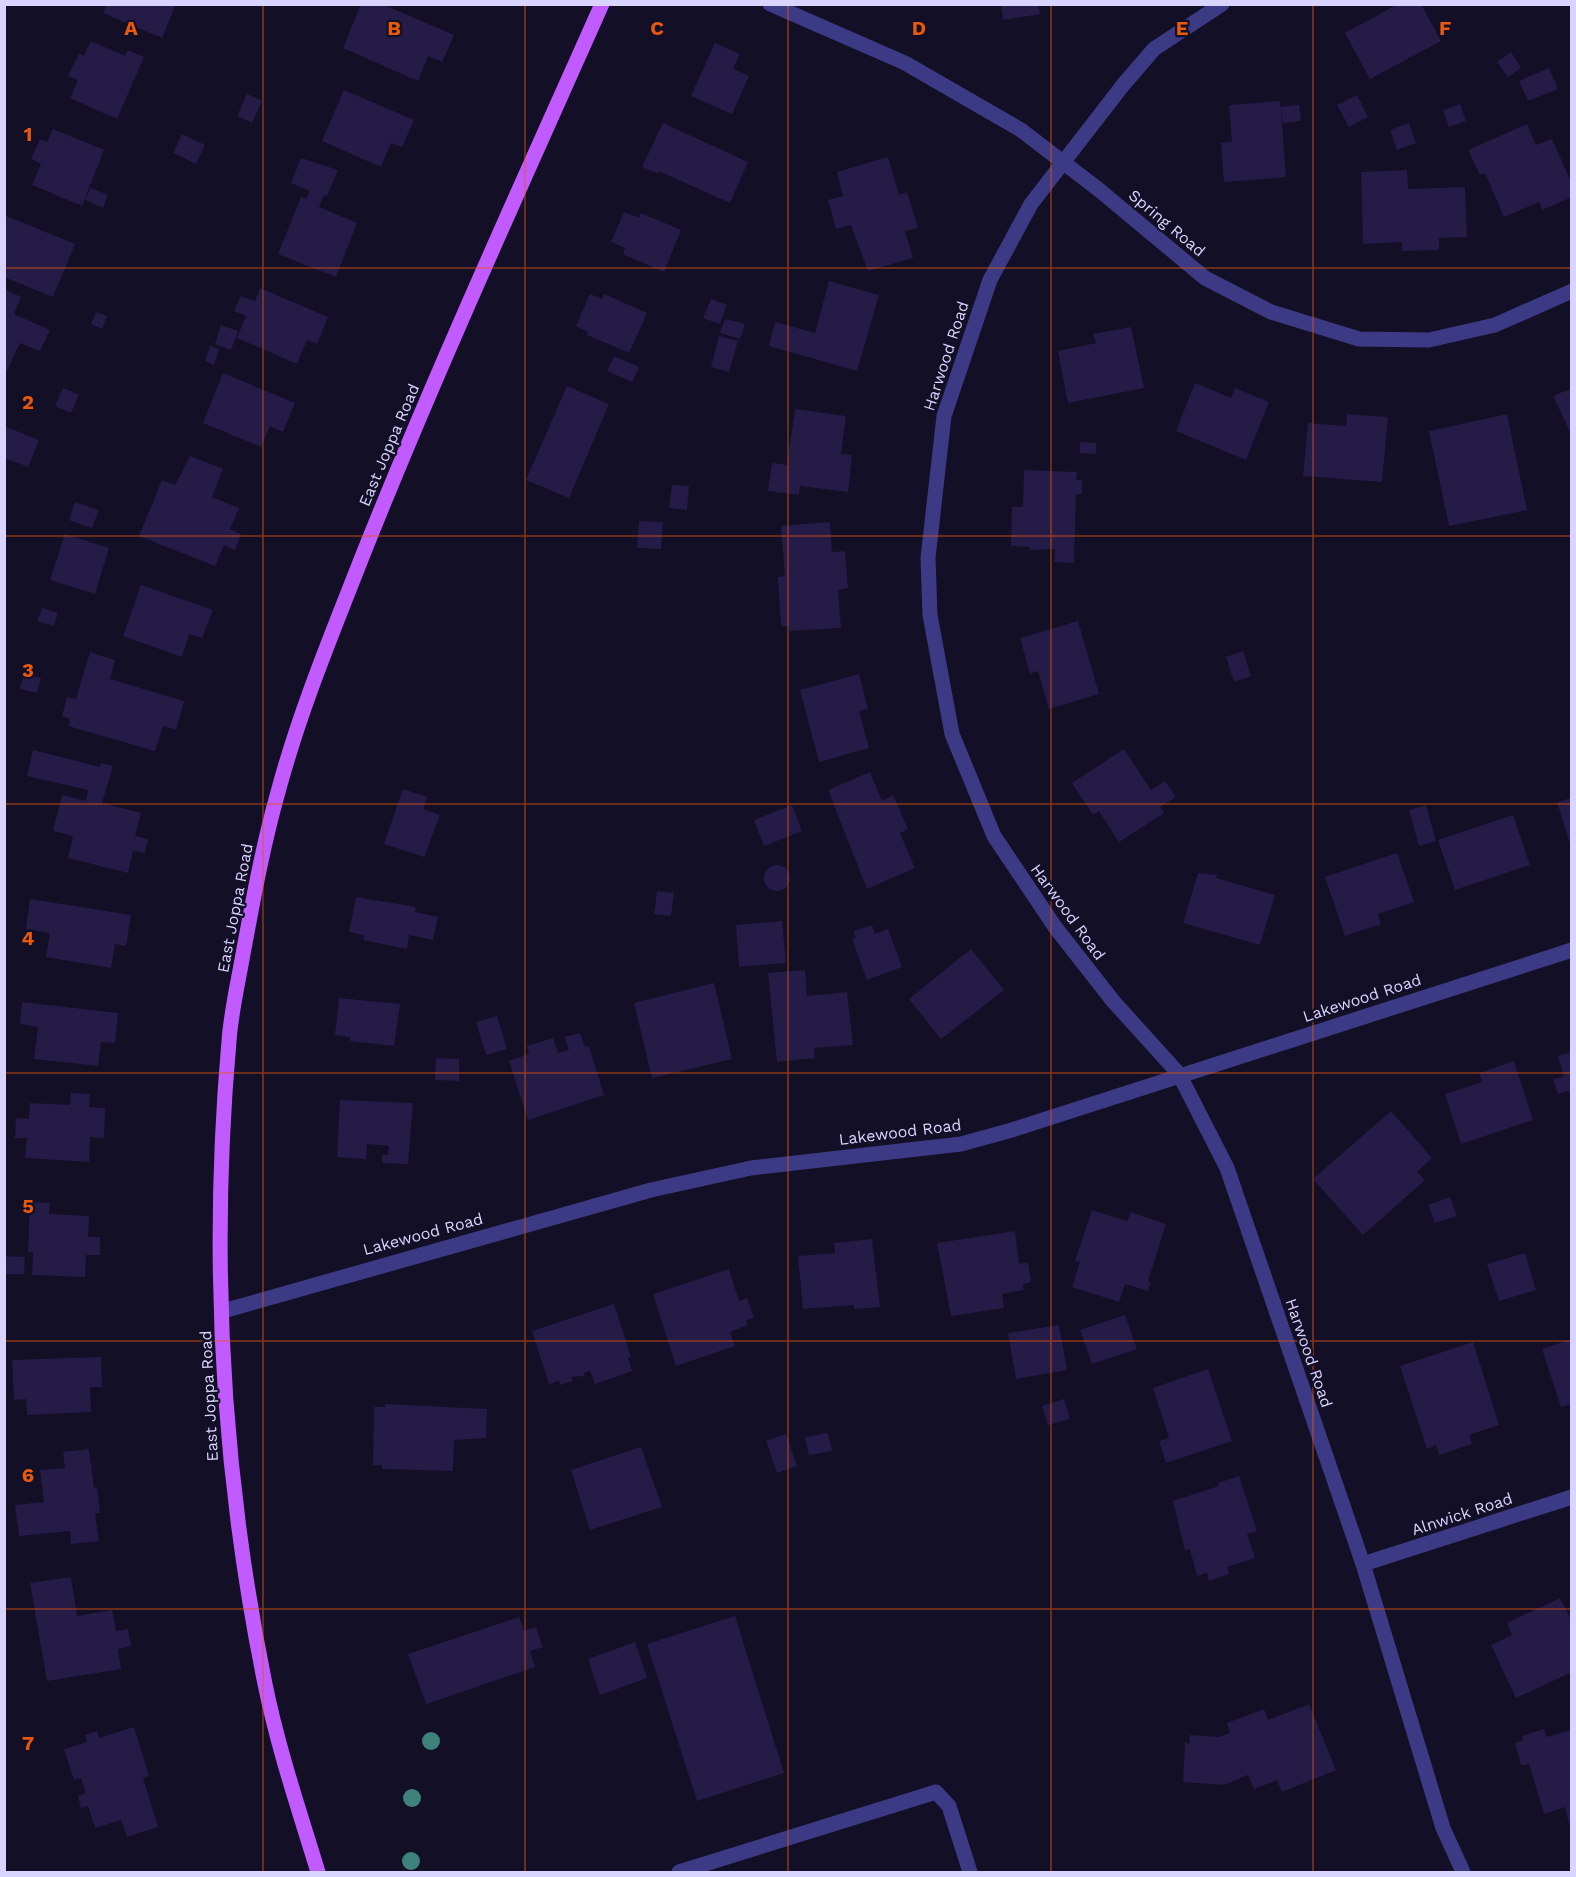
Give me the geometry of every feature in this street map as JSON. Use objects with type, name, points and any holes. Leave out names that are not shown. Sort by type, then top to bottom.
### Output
[{"type":"main road","name":"East Joppa Road","points":[[318,1872],[288,1776],[266,1688],[242,1556],[230,1462],[222,1311],[221,1161],[229,1036],[252,905],[278,792],[309,693],[407,445],[602,4]]},
{"type":"street","name":"Spring Road","points":[[770,4],[905,63],[1021,130],[1064,162],[1205,278],[1271,312],[1359,339],[1429,340],[1495,325],[1572,291]]},
{"type":"street","name":"Harwood Road","points":[[1222,4],[1154,49],[1031,204],[990,280],[944,416],[928,558],[930,615],[952,734],[994,836],[1020,878],[1084,964],[1113,1001],[1179,1074],[1227,1168],[1363,1563],[1443,1828],[1463,1872]]},
{"type":"street","name":"Lakewood Road","points":[[222,1311],[501,1231],[718,1175],[751,1168],[961,1144],[1012,1130],[1179,1074],[1572,950]]},
{"type":"street","name":"Alnwick Road","points":[[1363,1563],[1572,1497]]},
{"type":"street","points":[[679,1872],[936,1792],[949,1806],[970,1872]]},
{"type":"building","points":[[107,4],[176,4],[162,38],[103,13]]},
{"type":"building","points":[[361,4],[382,4],[454,35],[442,62],[428,56],[418,81],[343,48]]},
{"type":"building","points":[[1001,4],[1038,4],[1040,14],[1003,20]]},
{"type":"building","points":[[1398,4],[1421,4],[1441,41],[1370,79],[1345,33]]},
{"type":"building","points":[[91,41],[125,56],[128,50],[144,57],[117,119],[70,98],[78,80],[68,76],[79,53],[84,56]]},
{"type":"building","points":[[715,43],[740,54],[733,68],[749,76],[732,114],[691,96]]},
{"type":"building","points":[[1511,52],[1521,68],[1508,77],[1497,62]]},
{"type":"building","points":[[1549,68],[1558,89],[1528,101],[1519,81]]},
{"type":"building","points":[[344,90],[414,120],[402,147],[391,143],[381,167],[322,141]]},
{"type":"building","points":[[247,94],[262,101],[252,123],[237,116]]},
{"type":"building","points":[[1357,95],[1368,117],[1349,127],[1337,105]]},
{"type":"building","points":[[1280,101],[1280,107],[1299,105],[1301,121],[1283,123],[1281,110],[1286,177],[1224,182],[1221,143],[1232,142],[1229,105]]},
{"type":"building","points":[[1460,104],[1466,121],[1449,127],[1443,110]]},
{"type":"building","points":[[663,123],[748,162],[730,203],[659,171],[658,174],[642,167]]},
{"type":"building","points":[[1409,123],[1416,143],[1397,150],[1390,130]]},
{"type":"building","points":[[1527,124],[1536,145],[1552,139],[1572,184],[1572,197],[1542,210],[1539,202],[1504,217],[1485,173],[1480,175],[1468,150]]},
{"type":"building","points":[[53,129],[104,150],[82,206],[32,185],[41,164],[31,159],[40,139],[47,142]]},
{"type":"building","points":[[182,134],[205,145],[196,164],[173,153]]},
{"type":"building","points":[[888,157],[899,195],[907,192],[918,228],[905,231],[913,258],[868,271],[851,225],[836,229],[828,200],[843,196],[837,172]]},
{"type":"building","points":[[301,158],[338,170],[327,196],[324,195],[319,207],[357,223],[336,277],[278,254],[301,197],[306,199],[310,191],[291,183]]},
{"type":"building","points":[[1407,170],[1408,189],[1465,187],[1467,237],[1439,238],[1439,250],[1402,251],[1402,242],[1363,244],[1361,172]]},
{"type":"building","points":[[91,188],[108,195],[103,208],[85,200]]},
{"type":"building","points":[[624,212],[639,218],[641,213],[681,230],[664,272],[623,254],[625,248],[611,242]]},
{"type":"building","points":[[4,215],[75,244],[53,297],[4,277]]},
{"type":"building","points":[[829,281],[879,295],[857,371],[769,346],[775,322],[815,333]]},
{"type":"building","points":[[260,288],[328,317],[317,344],[307,340],[297,364],[237,338],[246,316],[234,311],[241,296],[255,301]]},
{"type":"building","points":[[4,289],[21,297],[14,314],[50,330],[40,351],[20,343],[4,377]]},
{"type":"building","points":[[590,294],[602,299],[604,294],[647,313],[629,353],[587,335],[588,332],[576,326]]},
{"type":"building","points":[[711,299],[727,305],[720,324],[703,318]]},
{"type":"building","points":[[96,312],[107,316],[102,329],[91,324]]},
{"type":"building","points":[[725,319],[745,324],[740,339],[720,333]]},
{"type":"building","points":[[221,325],[238,331],[231,350],[215,344]]},
{"type":"building","points":[[1131,327],[1144,388],[1068,403],[1058,351],[1096,343],[1093,334]]},
{"type":"building","points":[[719,336],[738,341],[729,372],[711,367]]},
{"type":"building","points":[[210,346],[219,349],[214,365],[205,361]]},
{"type":"building","points":[[614,356],[639,367],[632,382],[607,371]]},
{"type":"building","points":[[223,373],[295,403],[283,432],[270,426],[261,447],[203,423]]},
{"type":"building","points":[[1195,383],[1231,398],[1235,388],[1269,402],[1246,460],[1176,431]]},
{"type":"building","points":[[567,386],[609,404],[569,498],[526,480]]},
{"type":"building","points":[[63,388],[79,395],[71,413],[55,406]]},
{"type":"building","points":[[1572,388],[1572,436],[1553,396]]},
{"type":"building","points":[[795,409],[846,416],[841,454],[852,455],[848,492],[800,486],[799,495],[768,491],[772,463],[787,465]]},
{"type":"building","points":[[1347,414],[1388,417],[1382,482],[1303,476],[1308,423],[1346,426]]},
{"type":"building","points":[[1507,414],[1527,510],[1449,526],[1429,431]]},
{"type":"building","points":[[4,426],[39,440],[28,467],[4,458]]},
{"type":"building","points":[[1080,442],[1096,443],[1096,454],[1080,453]]},
{"type":"building","points":[[190,456],[223,469],[212,497],[239,508],[230,529],[241,534],[235,550],[224,545],[215,566],[139,536],[162,480],[175,485]]},
{"type":"building","points":[[1024,470],[1077,472],[1076,480],[1082,480],[1082,494],[1076,494],[1074,563],[1054,562],[1055,549],[1030,550],[1030,547],[1011,546],[1012,507],[1023,507]]},
{"type":"building","points":[[672,485],[689,486],[687,510],[669,508]]},
{"type":"building","points":[[75,502],[99,510],[92,528],[69,520]]},
{"type":"building","points":[[639,521],[663,522],[661,549],[637,548]]},
{"type":"building","points":[[830,522],[832,552],[845,551],[848,588],[838,590],[841,628],[789,631],[789,626],[781,626],[778,577],[785,576],[781,526]]},
{"type":"building","points":[[65,534],[109,548],[95,594],[50,580]]},
{"type":"building","points":[[141,585],[213,610],[202,638],[189,634],[182,657],[123,636]]},
{"type":"building","points":[[42,608],[58,613],[54,626],[37,621]]},
{"type":"building","points":[[1078,621],[1099,694],[1049,709],[1038,671],[1030,674],[1020,638]]},
{"type":"building","points":[[1243,651],[1251,676],[1234,682],[1226,657]]},
{"type":"building","points":[[90,652],[115,660],[110,679],[184,701],[176,730],[163,726],[155,751],[68,726],[70,719],[62,716],[67,697],[76,699]]},
{"type":"building","points":[[24,673],[41,678],[37,693],[20,689]]},
{"type":"building","points":[[859,674],[868,709],[859,711],[869,748],[819,762],[800,690]]},
{"type":"building","points":[[1124,749],[1151,790],[1165,781],[1176,797],[1160,807],[1164,813],[1119,842],[1099,811],[1093,815],[1072,783]]},
{"type":"building","points":[[33,750],[100,767],[101,763],[113,766],[102,803],[141,813],[135,836],[148,839],[145,853],[133,851],[128,873],[68,858],[73,836],[53,831],[62,795],[86,801],[88,790],[27,776]]},
{"type":"building","points":[[870,772],[882,801],[893,795],[908,829],[900,833],[915,868],[867,889],[828,790]]},
{"type":"building","points":[[403,789],[427,797],[423,809],[440,815],[424,857],[384,844]]},
{"type":"building","points":[[1572,798],[1572,847],[1571,847],[1557,802]]},
{"type":"building","points":[[792,805],[802,831],[764,846],[754,820]]},
{"type":"building","points":[[1426,805],[1436,841],[1419,846],[1409,810]]},
{"type":"building","points":[[1513,815],[1530,865],[1455,890],[1438,840]]},
{"type":"building","points":[[1397,853],[1414,902],[1378,914],[1381,924],[1345,936],[1325,877]]},
{"type":"building","points":[[777,865],[786,869],[790,878],[786,887],[777,891],[768,887],[764,878],[768,869]]},
{"type":"building","points":[[1198,873],[1217,875],[1216,878],[1275,895],[1260,945],[1183,923]]},
{"type":"building","points":[[657,891],[674,893],[671,916],[654,914]]},
{"type":"building","points":[[356,897],[416,907],[415,912],[438,917],[433,940],[409,935],[407,949],[363,940],[364,935],[349,932]]},
{"type":"building","points":[[30,899],[131,915],[126,946],[115,944],[111,968],[46,957],[50,933],[26,929]]},
{"type":"building","points":[[782,921],[786,963],[739,967],[736,925]]},
{"type":"building","points":[[872,925],[875,934],[888,929],[902,967],[867,980],[852,939],[856,938],[854,931]]},
{"type":"building","points":[[971,949],[1004,990],[941,1039],[909,999]]},
{"type":"building","points":[[805,970],[807,996],[847,992],[853,1045],[814,1048],[815,1058],[777,1062],[768,973]]},
{"type":"building","points":[[714,983],[732,1059],[652,1078],[634,1003]]},
{"type":"building","points":[[339,998],[400,1004],[394,1046],[350,1041],[350,1037],[335,1035]]},
{"type":"building","points":[[22,1002],[118,1013],[115,1043],[101,1042],[98,1066],[34,1059],[38,1027],[20,1024]]},
{"type":"building","points":[[497,1016],[507,1049],[486,1055],[476,1022]]},
{"type":"building","points":[[580,1033],[585,1047],[589,1046],[604,1095],[528,1120],[509,1061],[529,1054],[527,1046],[553,1038],[558,1053],[569,1050],[564,1037]]},
{"type":"building","points":[[1572,1052],[1571,1097],[1569,1091],[1558,1094],[1553,1079],[1564,1076],[1558,1056]]},
{"type":"building","points":[[436,1058],[459,1059],[459,1081],[435,1080]]},
{"type":"building","points":[[1514,1061],[1533,1120],[1461,1144],[1445,1094],[1482,1082],[1479,1073]]},
{"type":"building","points":[[71,1093],[90,1094],[89,1107],[105,1108],[104,1138],[90,1137],[89,1162],[25,1158],[27,1138],[15,1138],[16,1118],[29,1119],[30,1103],[70,1105]]},
{"type":"building","points":[[340,1100],[413,1103],[408,1164],[382,1163],[382,1155],[388,1155],[389,1146],[367,1144],[366,1159],[337,1157]]},
{"type":"building","points":[[1391,1111],[1432,1158],[1417,1172],[1425,1180],[1363,1235],[1313,1179]]},
{"type":"building","points":[[1450,1197],[1457,1216],[1435,1223],[1428,1205]]},
{"type":"building","points":[[30,1202],[50,1203],[49,1214],[89,1216],[88,1237],[100,1237],[100,1255],[86,1255],[85,1277],[32,1275],[33,1252],[28,1252]]},
{"type":"building","points":[[1092,1210],[1127,1221],[1131,1212],[1166,1224],[1148,1281],[1151,1282],[1148,1291],[1125,1284],[1119,1302],[1072,1287],[1080,1262],[1075,1261]]},
{"type":"building","points":[[1015,1231],[1019,1264],[1028,1262],[1031,1282],[1023,1284],[1024,1290],[1002,1294],[1004,1308],[951,1316],[937,1243]]},
{"type":"building","points":[[872,1239],[880,1307],[854,1309],[854,1305],[803,1309],[798,1256],[835,1253],[834,1243]]},
{"type":"building","points":[[1525,1253],[1536,1290],[1499,1301],[1487,1264]]},
{"type":"building","points":[[4,1256],[25,1257],[24,1274],[4,1274]]},
{"type":"building","points":[[729,1269],[739,1301],[747,1298],[754,1318],[746,1320],[748,1325],[730,1332],[735,1346],[676,1366],[653,1294]]},
{"type":"building","points":[[614,1304],[631,1357],[628,1358],[632,1371],[595,1384],[590,1371],[583,1373],[585,1376],[571,1377],[573,1381],[560,1385],[559,1381],[549,1384],[532,1331]]},
{"type":"building","points":[[1125,1315],[1137,1349],[1092,1364],[1080,1330]]},
{"type":"building","points":[[1059,1325],[1067,1370],[1016,1379],[1008,1333]]},
{"type":"building","points":[[1572,1339],[1572,1404],[1561,1407],[1542,1349]]},
{"type":"building","points":[[1473,1342],[1499,1425],[1469,1435],[1472,1444],[1439,1455],[1436,1445],[1427,1449],[1400,1366]]},
{"type":"building","points":[[101,1357],[102,1387],[90,1387],[91,1412],[27,1415],[26,1399],[14,1400],[12,1360]]},
{"type":"building","points":[[1208,1369],[1232,1441],[1166,1463],[1159,1441],[1169,1438],[1153,1388]]},
{"type":"building","points":[[1064,1399],[1070,1419],[1048,1425],[1042,1406]]},
{"type":"building","points":[[385,1404],[487,1409],[486,1438],[454,1440],[453,1471],[382,1469],[382,1465],[373,1465],[374,1407],[385,1407]]},
{"type":"building","points":[[828,1433],[832,1451],[809,1455],[805,1437]]},
{"type":"building","points":[[786,1434],[797,1466],[777,1473],[766,1441]]},
{"type":"building","points":[[641,1447],[662,1507],[590,1530],[571,1470]]},
{"type":"building","points":[[89,1449],[100,1513],[95,1513],[99,1541],[71,1544],[70,1531],[19,1536],[15,1505],[44,1502],[40,1470],[65,1468],[63,1452]]},
{"type":"building","points":[[1239,1476],[1257,1531],[1247,1534],[1255,1558],[1227,1567],[1229,1574],[1209,1581],[1207,1573],[1197,1576],[1190,1549],[1185,1551],[1173,1501],[1219,1486],[1218,1483]]},
{"type":"building","points":[[71,1577],[77,1616],[112,1610],[116,1631],[128,1629],[131,1646],[118,1649],[121,1669],[47,1681],[30,1583]]},
{"type":"building","points":[[1560,1598],[1572,1622],[1572,1672],[1516,1698],[1491,1645],[1512,1635],[1507,1623]]},
{"type":"building","points":[[735,1616],[784,1773],[697,1801],[647,1644]]},
{"type":"building","points":[[519,1617],[524,1631],[536,1627],[543,1647],[530,1651],[535,1667],[426,1704],[408,1654]]},
{"type":"building","points":[[635,1642],[647,1678],[600,1695],[588,1659]]},
{"type":"building","points":[[1309,1704],[1336,1770],[1282,1792],[1277,1780],[1254,1789],[1248,1775],[1224,1785],[1183,1782],[1185,1742],[1189,1744],[1190,1735],[1219,1737],[1230,1733],[1227,1723],[1264,1709],[1268,1720]]},
{"type":"building","points":[[134,1727],[149,1776],[143,1778],[158,1827],[127,1837],[121,1820],[95,1828],[88,1806],[81,1808],[78,1796],[86,1793],[81,1778],[74,1780],[64,1749],[87,1742],[85,1735],[97,1731],[99,1738]]},
{"type":"building","points":[[1544,1729],[1546,1737],[1572,1730],[1572,1823],[1569,1824],[1565,1807],[1544,1814],[1529,1764],[1521,1765],[1515,1743],[1523,1740],[1522,1736]]}]
